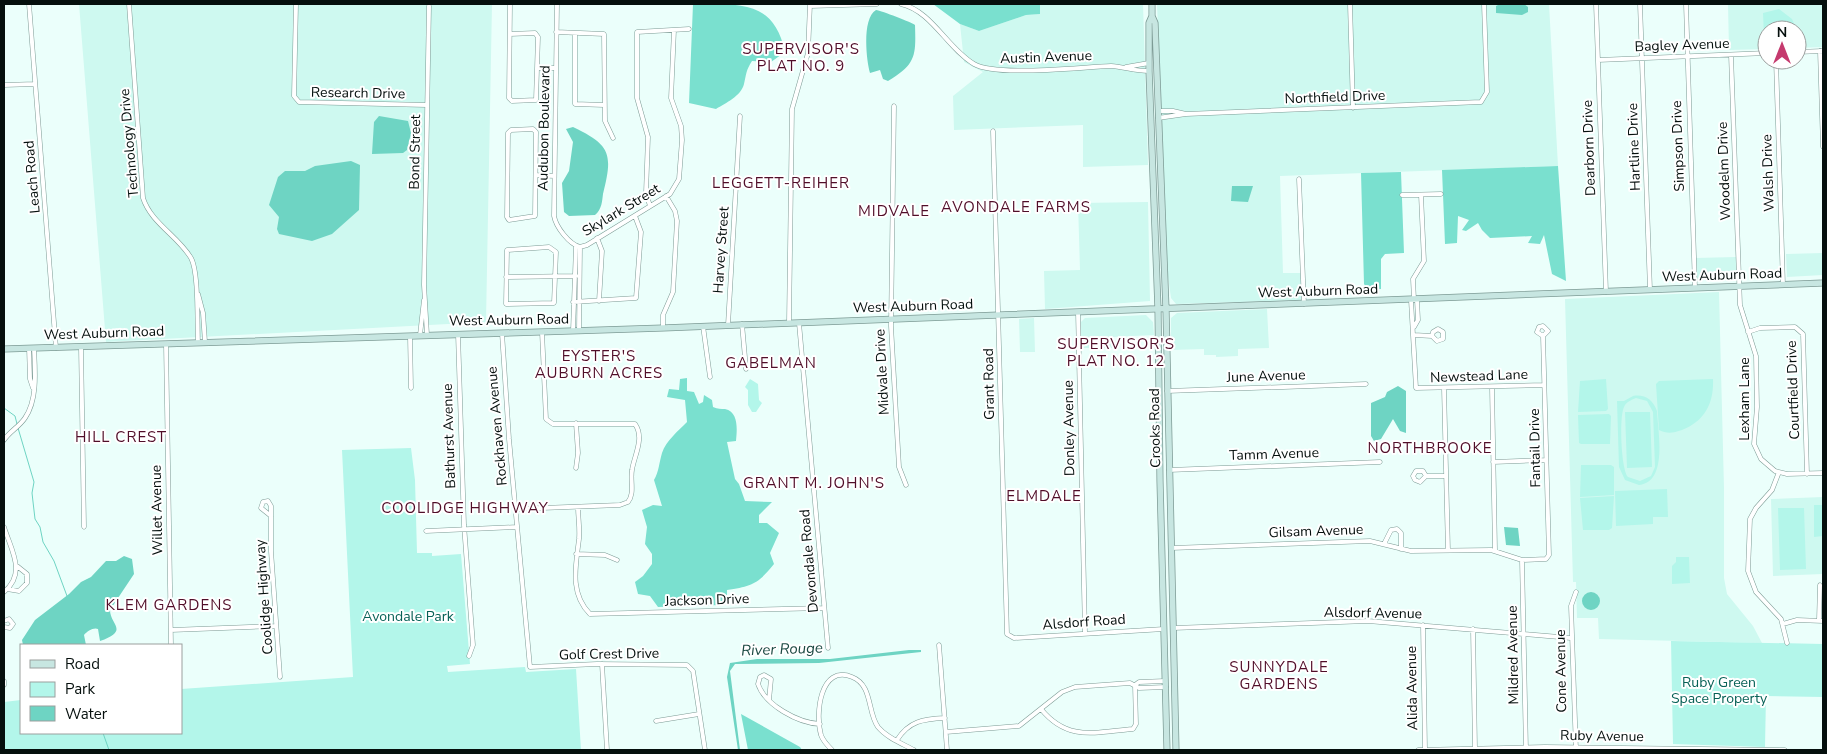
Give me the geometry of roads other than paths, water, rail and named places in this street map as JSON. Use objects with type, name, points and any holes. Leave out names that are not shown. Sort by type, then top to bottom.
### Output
[{"type":"main road","name":"Crooks Road","points":[[1152,4],[1152,16],[1149,23],[1149,70],[1158,309],[1167,750]]},
{"type":"main road","name":"Crooks Road","points":[[1152,16],[1155,23],[1166,293],[1176,750]]},
{"type":"main road","points":[[1149,63],[1153,64],[1157,71]]},
{"type":"main road","points":[[1150,111],[1154,117],[1158,118]]},
{"type":"main road","points":[[1151,142],[1157,142],[1159,147]]},
{"type":"main road","points":[[1154,217],[1160,218],[1162,223]]},
{"type":"main road","name":"West Auburn Road","points":[[4,349],[663,328],[1823,283]]},
{"type":"main road","points":[[1157,289],[1161,293],[1166,293]]},
{"type":"main road","points":[[1158,325],[1164,326],[1167,330]]},
{"type":"main road","points":[[1159,386],[1162,392],[1167,391]]},
{"type":"main road","points":[[1159,418],[1164,418],[1168,422]]},
{"type":"main road","points":[[1162,544],[1165,549],[1171,548]]},
{"type":"main road","points":[[1163,590],[1168,590],[1172,595]]},
{"type":"main road","points":[[1166,702],[1169,708],[1175,707]]},
{"type":"street","name":"Leach Road","points":[[29,4],[56,348]]},
{"type":"street","name":"Technology Drive","points":[[129,4],[143,198],[150,212],[192,260],[197,292],[203,313],[202,342]]},
{"type":"street","name":"Research Drive","points":[[296,4],[294,96],[299,102],[427,105]]},
{"type":"street","points":[[510,4],[510,34],[510,100],[536,100],[538,68],[537,34],[510,34]]},
{"type":"street","name":"Audubon Boulevard","points":[[557,4],[554,176],[556,223],[578,246]]},
{"type":"street","points":[[789,323],[792,109],[808,53],[810,5],[877,4]]},
{"type":"street","name":"Austin Avenue","points":[[901,4],[920,12],[962,55],[982,67],[1003,70],[1126,67],[1149,63]]},
{"type":"street","points":[[1350,4],[1353,108]]},
{"type":"street","name":"Northfield Drive","points":[[1158,118],[1186,114],[1478,103],[1484,99],[1486,92],[1484,4]]},
{"type":"street","name":"Dearborn Drive","points":[[1596,4],[1606,292]]},
{"type":"street","name":"Hartline Drive","points":[[1640,4],[1650,290]]},
{"type":"street","name":"Simpson Drive","points":[[1686,4],[1695,288]]},
{"type":"street","name":"Bond Street","points":[[424,335],[427,311],[424,298],[429,6]]},
{"type":"street","points":[[650,206],[646,192],[648,133],[640,114],[637,98],[637,32],[689,29]]},
{"type":"street","name":"Skylark Street","points":[[578,246],[597,238],[666,196],[674,190],[679,179],[682,140],[681,126],[670,95],[674,30]]},
{"type":"street","points":[[556,32],[604,34],[604,105],[607,127],[613,138]]},
{"type":"street","points":[[575,33],[575,104],[604,105]]},
{"type":"street","points":[[1807,52],[1822,51],[1823,147]]},
{"type":"street","name":"Bagley Avenue","points":[[1598,60],[1757,53]]},
{"type":"street","name":"Woodelm Drive","points":[[1731,54],[1739,287]]},
{"type":"street","name":"Austin Avenue","points":[[1126,67],[1134,71],[1149,70]]},
{"type":"street","points":[[538,68],[556,68]]},
{"type":"street","name":"Walsh Drive","points":[[1776,70],[1783,285]]},
{"type":"street","points":[[4,85],[35,84]]},
{"type":"street","name":"Midvale Drive","points":[[894,106],[891,319],[899,467],[906,485]]},
{"type":"street","name":"Northfield Drive","points":[[1158,111],[1173,111],[1186,114]]},
{"type":"street","name":"Harvey Street","points":[[728,325],[740,116]]},
{"type":"street","points":[[536,130],[536,175],[534,218],[508,219],[509,131],[536,130]]},
{"type":"street","name":"Grant Road","points":[[994,132],[1006,632],[1008,636]]},
{"type":"street","points":[[536,175],[554,176]]},
{"type":"street","points":[[1299,179],[1304,304]]},
{"type":"street","points":[[1402,195],[1441,194]]},
{"type":"street","points":[[1421,195],[1424,260],[1413,279],[1414,300],[1418,320],[1414,328],[1414,335],[1432,336]]},
{"type":"street","points":[[663,328],[663,315],[673,292],[677,221],[675,211],[666,196]]},
{"type":"street","points":[[573,302],[629,300],[637,296],[641,232],[635,216]]},
{"type":"street","points":[[597,238],[602,251],[599,302]]},
{"type":"street","points":[[576,331],[573,302],[578,246]]},
{"type":"street","points":[[576,331],[580,276],[578,246]]},
{"type":"street","points":[[516,248],[553,248],[556,255],[556,275],[555,301],[552,304],[506,304],[507,250],[516,248]]},
{"type":"street","points":[[506,277],[580,276]]},
{"type":"street","name":"Lexham Lane","points":[[1739,287],[1740,309],[1756,356],[1757,407],[1754,444],[1764,462],[1779,472]]},
{"type":"street","name":"Donley Avenue","points":[[1078,312],[1085,633]]},
{"type":"street","name":"Devondale Road","points":[[799,322],[828,648]]},
{"type":"street","points":[[742,324],[746,369]]},
{"type":"street","points":[[703,326],[710,377]]},
{"type":"street","name":"Courtfield Drive","points":[[1748,332],[1760,328],[1795,327],[1803,334],[1807,474]]},
{"type":"street","points":[[516,509],[620,505],[630,500],[632,472],[638,446],[637,426],[630,422],[553,424],[547,421],[544,415],[542,332]]},
{"type":"street","name":"Rockhaven Avenue","points":[[502,333],[508,439],[530,667]]},
{"type":"street","name":"Bathurst Avenue","points":[[458,334],[464,529],[473,645],[469,656]]},
{"type":"street","name":"Newstead Lane","points":[[1414,335],[1414,388],[1544,385]]},
{"type":"street","points":[[410,336],[411,388]]},
{"type":"street","name":"Fantail Drive","points":[[1543,336],[1548,558]]},
{"type":"street","name":"Willet Avenue","points":[[166,344],[171,644]]},
{"type":"street","points":[[81,347],[84,527]]},
{"type":"street","points":[[4,440],[27,415],[32,403],[31,348]]},
{"type":"street","name":"June Avenue","points":[[1167,391],[1366,384]]},
{"type":"street","points":[[1492,387],[1495,550]]},
{"type":"street","points":[[1444,388],[1448,551]]},
{"type":"street","points":[[576,423],[578,453],[576,468]]},
{"type":"street","points":[[4,431],[8,434]]},
{"type":"street","points":[[1493,462],[1546,460]]},
{"type":"street","name":"Tamm Avenue","points":[[1169,470],[1380,462]]},
{"type":"street","points":[[1786,643],[1783,624],[1778,614],[1759,596],[1752,584],[1748,571],[1748,527],[1751,516],[1772,490],[1779,472],[1823,474]]},
{"type":"street","points":[[1426,476],[1446,476]]},
{"type":"street","points":[[578,507],[579,536],[576,554],[604,556],[617,560]]},
{"type":"street","name":"Coolidge Highway","points":[[271,516],[280,677]]},
{"type":"street","points":[[4,527],[17,566],[27,574],[27,583],[19,591],[5,590]]},
{"type":"street","points":[[426,531],[517,527]]},
{"type":"street","points":[[1384,544],[1390,530],[1397,529],[1401,533],[1401,549]]},
{"type":"street","name":"Gilsam Avenue","points":[[1171,548],[1366,541],[1415,552],[1495,550],[1522,560],[1548,558]]},
{"type":"street","name":"Jackson Drive","points":[[576,554],[574,572],[576,587],[590,614],[824,608]]},
{"type":"street","name":"Mildred Avenue","points":[[1522,560],[1526,749]]},
{"type":"street","points":[[5,590],[13,580],[17,566]]},
{"type":"street","points":[[1783,624],[1797,620],[1821,620],[1820,585]]},
{"type":"street","name":"Cone Avenue","points":[[1576,592],[1571,606],[1576,749]]},
{"type":"street","points":[[4,621],[10,619],[13,624],[10,628],[4,627]]},
{"type":"street","name":"Alsdorf Avenue","points":[[1173,628],[1355,621],[1571,638]]},
{"type":"street","name":"Alida Avenue","points":[[1423,625],[1425,750]]},
{"type":"street","points":[[171,630],[276,626]]},
{"type":"street","name":"Alsdorf Road","points":[[1008,636],[1014,638],[1164,629]]},
{"type":"street","points":[[1473,629],[1475,749]]},
{"type":"street","points":[[939,644],[947,750]]},
{"type":"street","points":[[602,664],[607,750]]},
{"type":"street","name":"Golf Crest Drive","points":[[530,667],[602,664],[689,666],[693,671],[699,714]]},
{"type":"street","points":[[769,700],[771,679],[764,675],[758,679],[762,694],[769,700],[804,722],[820,724]]},
{"type":"street","points":[[832,750],[823,738],[820,724],[821,694],[824,686],[835,677],[850,676],[856,679],[864,688],[878,727],[914,750]]},
{"type":"street","points":[[946,732],[1014,727],[1024,723],[1069,688],[1130,683],[1139,688],[1166,684]]},
{"type":"street","points":[[1041,710],[1055,724],[1072,732],[1133,729],[1136,724],[1135,685]]},
{"type":"street","points":[[656,721],[699,714],[705,750]]},
{"type":"street","points":[[897,740],[904,730],[914,722],[945,718]]},
{"type":"street","name":"Ruby Avenue","points":[[1418,750],[1786,750]]},
{"type":"water","points":[[1524,4],[1528,7],[1528,12],[1522,15],[1496,13],[1496,6],[1498,5]]},
{"type":"water","points":[[876,10],[915,25],[915,44],[912,58],[904,69],[888,81],[883,79],[880,70],[870,73],[866,39],[869,21]]},
{"type":"water","points":[[379,116],[408,121],[411,133],[407,150],[403,153],[372,154],[374,122]]},
{"type":"water","points":[[573,127],[595,139],[606,152],[608,160],[601,205],[595,215],[569,216],[564,212],[562,183],[569,171],[573,142],[566,129]]},
{"type":"water","points":[[351,161],[360,165],[359,210],[332,234],[312,241],[279,234],[277,229],[279,217],[269,205],[278,177],[285,171],[305,171],[315,166]]},
{"type":"water","points":[[1232,186],[1253,186],[1248,202],[1231,201]]},
{"type":"water","points":[[1398,386],[1406,391],[1406,433],[1400,431],[1393,419],[1381,439],[1374,441],[1371,436],[1371,403],[1385,397],[1387,392]]},
{"type":"water","points":[[1504,527],[1518,528],[1520,546],[1506,545]]},
{"type":"water","points":[[124,556],[132,559],[134,574],[110,610],[116,627],[114,634],[100,641],[98,629],[95,629],[84,635],[86,644],[23,644],[22,640],[35,620],[69,594],[81,582],[91,577],[106,561],[116,561]]},
{"type":"water","points":[[1591,592],[1597,595],[1600,601],[1597,607],[1591,610],[1585,607],[1582,601],[1585,595]]},
{"type":"water","points":[[921,650],[921,652],[819,663],[735,664],[730,671],[740,750],[738,750],[727,677],[730,663],[757,659],[830,659]]},
{"type":"waterway","points":[[4,408],[15,416],[17,424]]},
{"type":"waterway","points":[[18,428],[34,482],[32,493],[35,519],[40,527],[43,542],[54,561],[67,596]]},
{"type":"waterway","points":[[103,734],[109,750]]},
{"type":"district","name":"SUPERVISOR'S PLAT NO. 9","points":[[801,58]]},
{"type":"district","name":"LEGGETT-REIHER","points":[[781,183]]},
{"type":"district","name":"AVONDALE FARMS","points":[[1016,207]]},
{"type":"district","name":"MIDVALE","points":[[894,211]]},
{"type":"district","name":"SUPERVISOR'S PLAT NO. 12","points":[[1116,352]]},
{"type":"district","name":"GABELMAN","points":[[771,363]]},
{"type":"district","name":"EYSTER'S AUBURN ACRES","points":[[599,364]]},
{"type":"district","name":"HILL CREST","points":[[121,437]]},
{"type":"district","name":"NORTHBROOKE","points":[[1430,448]]},
{"type":"district","name":"GRANT M. JOHN'S","points":[[814,483]]},
{"type":"district","name":"ELMDALE","points":[[1044,496]]},
{"type":"district","name":"COOLIDGE HIGHWAY","points":[[465,508]]},
{"type":"district","name":"KLEM GARDENS","points":[[169,605]]},
{"type":"district","name":"SUNNYDALE GARDENS","points":[[1279,676]]},
{"type":"park label","name":"Avondale Park","points":[[408,616]]},
{"type":"park label","name":"Ruby Green Space Property","points":[[1719,690]]},
{"type":"water label","name":"River Rouge","points":[[782,649]]}]
